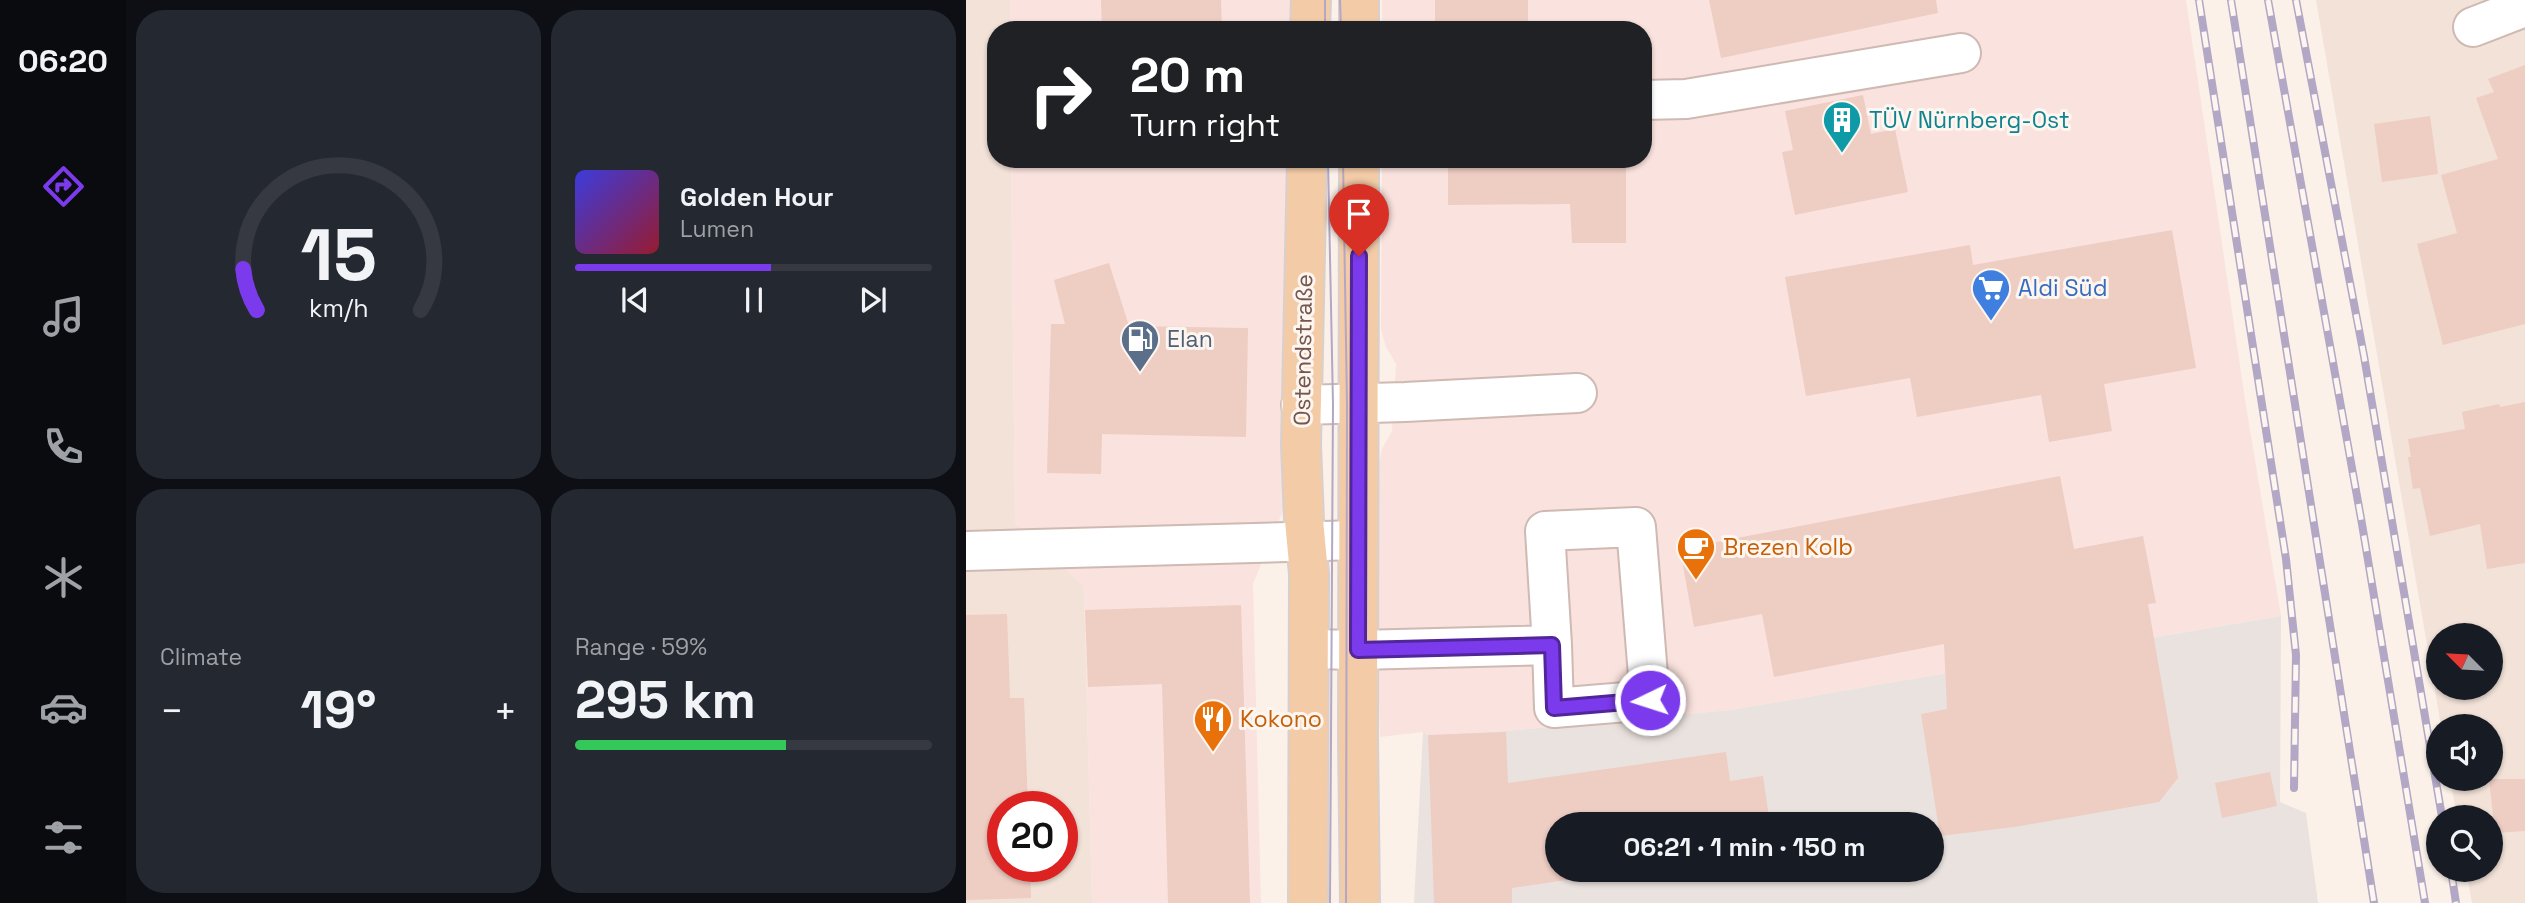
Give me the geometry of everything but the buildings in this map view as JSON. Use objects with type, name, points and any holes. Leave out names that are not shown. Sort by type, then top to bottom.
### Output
[{"type":"main road","points":[[1310,21],[1311,0]]},
{"type":"main road","points":[[1359,0],[1359,21]]},
{"type":"main road","name":"Ostendstraße","points":[[1307,168],[1301,405],[1309,574],[1308,903]]},
{"type":"main road","points":[[1359,168],[1360,903]]},
{"type":"street","points":[[2473,27],[2525,7]]},
{"type":"street","points":[[1652,100],[1686,99],[1961,53]]},
{"type":"street","points":[[1301,405],[1577,393]]},
{"type":"street","points":[[1636,527],[1650,700],[1554,708],[1552,645],[1545,531],[1636,527]]},
{"type":"street","points":[[966,551],[1358,540]]},
{"type":"street","points":[[1309,649],[1552,645]]},
{"type":"shaded area","points":[[966,0],[1010,0],[1010,21],[987,21],[987,168],[1011,168],[1015,523],[1084,586],[1092,903],[966,903]]},
{"type":"shaded area","points":[[1010,0],[1296,0],[1295,21],[1010,21]]},
{"type":"shaded area","points":[[1382,0],[2186,0],[2246,406],[2281,616],[1731,710],[1506,731],[1428,735],[1423,732],[1380,737],[1374,523],[1376,478],[1382,449],[1392,431],[1396,364],[1386,347],[1381,329],[1382,168],[1652,168],[1652,21],[1382,21]]},
{"type":"shaded area","points":[[2316,0],[2525,0],[2525,903],[2472,903],[2468,882],[2503,882],[2503,805],[2455,805],[2452,791],[2503,791],[2503,714],[2439,714],[2437,700],[2503,700],[2503,623],[2426,623],[2426,639]]},
{"type":"shaded area","points":[[1011,168],[1291,168],[1284,508],[1253,584],[1261,903],[1092,903],[1084,587],[1015,523]]},
{"type":"shaded area","points":[[2281,616],[2280,802],[2306,813],[2318,903],[1414,903],[1423,732],[1428,735],[1506,731],[1731,710]]},
{"type":"tram line","points":[[1325,0],[1325,21]]},
{"type":"tram line","points":[[1340,0],[1341,21]]},
{"type":"tram line","points":[[1328,168],[1333,404],[1330,903]]},
{"type":"tram line","points":[[1343,168],[1347,404],[1346,903]]},
{"type":"railway","points":[[2199,0],[2286,559],[2296,655],[2294,788]]},
{"type":"railway","points":[[2231,0],[2374,903]]},
{"type":"railway","points":[[2268,0],[2362,524],[2425,903]]},
{"type":"railway","points":[[2296,0],[2364,356],[2440,805]]},
{"type":"railway","points":[[2453,882],[2456,903]]},
{"type":"place","name":"TÜV Nürnberg-Ost","points":[[1842,154]]},
{"type":"place","name":"Aldi Süd","points":[[1991,322]]},
{"type":"place","name":"Elan","points":[[1140,373]]},
{"type":"place","name":"Brezen Kolb","points":[[1696,581]]},
{"type":"place","name":"Kokono","points":[[1213,753]]},
{"type":"route","points":[[1359,256],[1358,650],[1552,645],[1554,708],[1650,700]]}]
